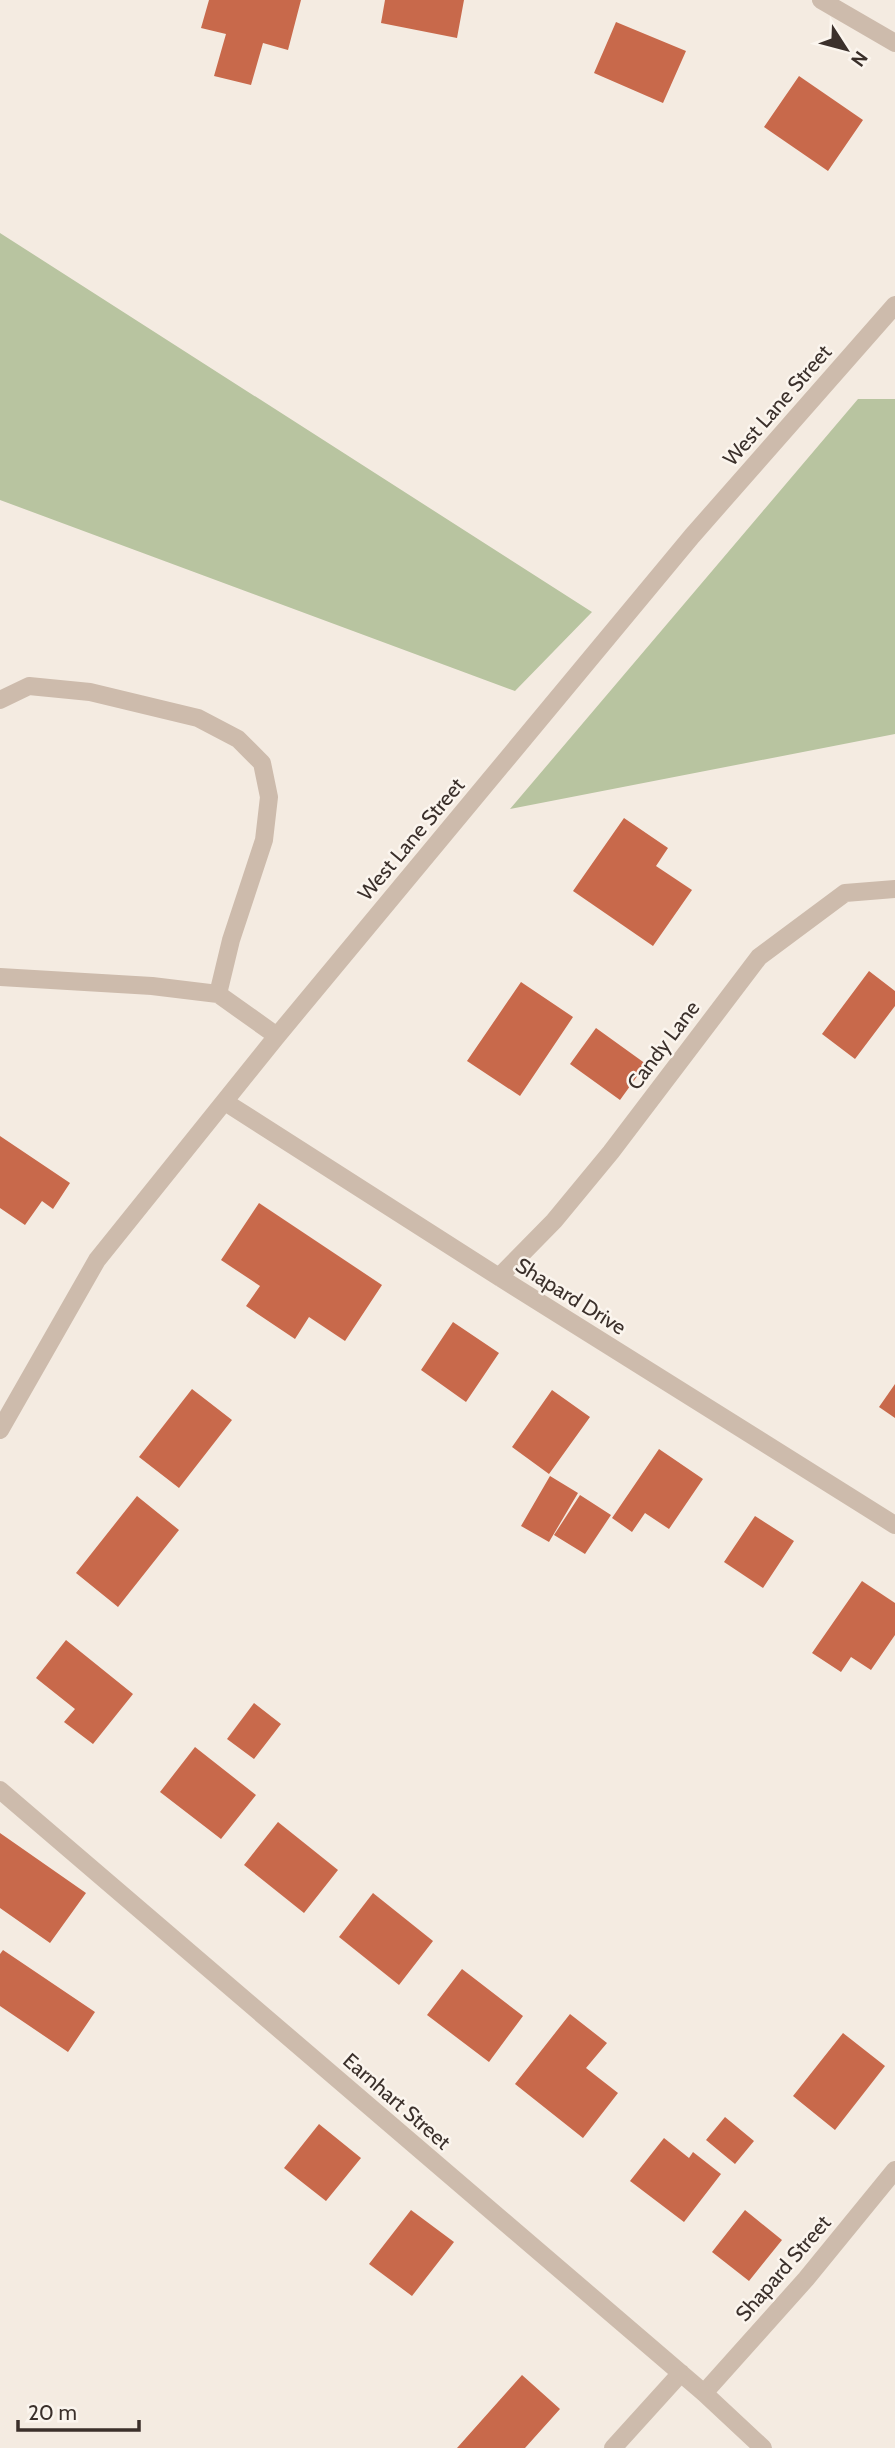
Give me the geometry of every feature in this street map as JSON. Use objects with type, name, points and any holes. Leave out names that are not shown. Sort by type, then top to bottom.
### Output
[{"type":"street","points":[[821,0],[895,44]]},
{"type":"street","name":"West Lane Street","points":[[0,1430],[97,1260],[277,1036],[692,537],[895,305]]},
{"type":"street","points":[[0,700],[29,686],[90,692],[198,718],[238,739],[262,763],[269,797],[264,840],[231,940],[218,994]]},
{"type":"street","name":"Candy Lane","points":[[499,1277],[554,1220],[611,1152],[759,957],[845,893],[895,888]]},
{"type":"street","points":[[0,976],[152,986],[218,994],[277,1036]]},
{"type":"street","name":"Shapard Drive","points":[[225,1102],[895,1525]]},
{"type":"street","name":"Earnhart Street","points":[[0,1790],[681,2373],[763,2448]]},
{"type":"street","name":"Shapard Street","points":[[704,2393],[806,2279],[895,2170]]},
{"type":"street","points":[[613,2448],[681,2373]]},
{"type":"green space","points":[[0,233],[592,612],[515,691],[0,500]]},
{"type":"green space","points":[[858,399],[895,399],[895,734],[510,809]]},
{"type":"building","points":[[209,0],[301,0],[288,50],[263,43],[251,85],[214,76],[226,34],[201,28]]},
{"type":"building","points":[[385,0],[464,0],[457,38],[381,23]]},
{"type":"building","points":[[616,22],[686,51],[663,103],[594,73]]},
{"type":"building","points":[[799,76],[863,120],[828,171],[764,127]]},
{"type":"building","points":[[624,818],[668,848],[656,866],[692,890],[653,946],[573,891]]},
{"type":"building","points":[[869,971],[895,991],[895,1006],[855,1059],[822,1034]]},
{"type":"building","points":[[521,982],[573,1017],[520,1096],[467,1061]]},
{"type":"building","points":[[596,1028],[646,1064],[620,1100],[570,1064]]},
{"type":"building","points":[[0,1136],[70,1183],[53,1209],[42,1201],[25,1225],[0,1208]]},
{"type":"building","points":[[259,1203],[382,1285],[345,1341],[309,1317],[295,1339],[246,1306],[260,1286],[221,1260]]},
{"type":"building","points":[[453,1322],[499,1353],[466,1402],[421,1370]]},
{"type":"building","points":[[895,1384],[895,1418],[879,1407]]},
{"type":"building","points":[[192,1389],[232,1420],[179,1488],[139,1457]]},
{"type":"building","points":[[552,1390],[590,1417],[549,1474],[512,1447]]},
{"type":"building","points":[[659,1449],[703,1479],[669,1529],[645,1513],[632,1532],[612,1518]]},
{"type":"building","points":[[550,1476],[578,1493],[549,1542],[521,1526]]},
{"type":"building","points":[[580,1495],[611,1515],[585,1554],[554,1535]]},
{"type":"building","points":[[137,1496],[179,1530],[118,1607],[76,1573]]},
{"type":"building","points":[[755,1516],[794,1541],[763,1588],[724,1562]]},
{"type":"building","points":[[862,1581],[895,1603],[895,1635],[871,1670],[851,1657],[841,1672],[812,1653]]},
{"type":"building","points":[[66,1640],[133,1694],[93,1744],[64,1722],[75,1709],[36,1678]]},
{"type":"building","points":[[254,1703],[281,1724],[254,1759],[227,1739]]},
{"type":"building","points":[[195,1747],[256,1795],[221,1839],[160,1792]]},
{"type":"building","points":[[278,1822],[338,1870],[304,1913],[244,1865]]},
{"type":"building","points":[[0,1833],[86,1893],[50,1943],[0,1908]]},
{"type":"building","points":[[373,1893],[433,1941],[399,1985],[339,1937]]},
{"type":"building","points":[[3,1950],[95,2012],[68,2052],[0,2006],[0,1954]]},
{"type":"building","points":[[462,1969],[523,2016],[489,2062],[427,2015]]},
{"type":"building","points":[[570,2014],[607,2043],[586,2068],[618,2093],[583,2138],[515,2084]]},
{"type":"building","points":[[843,2033],[885,2066],[835,2130],[793,2096]]},
{"type":"building","points":[[725,2117],[754,2141],[735,2164],[706,2140]]},
{"type":"building","points":[[319,2124],[361,2158],[326,2201],[284,2168]]},
{"type":"building","points":[[664,2138],[689,2158],[693,2152],[721,2174],[684,2222],[630,2181]]},
{"type":"building","points":[[411,2210],[454,2242],[412,2296],[369,2264]]},
{"type":"building","points":[[745,2210],[782,2240],[749,2281],[712,2252]]},
{"type":"building","points":[[522,2375],[560,2409],[525,2448],[457,2448]]}]
